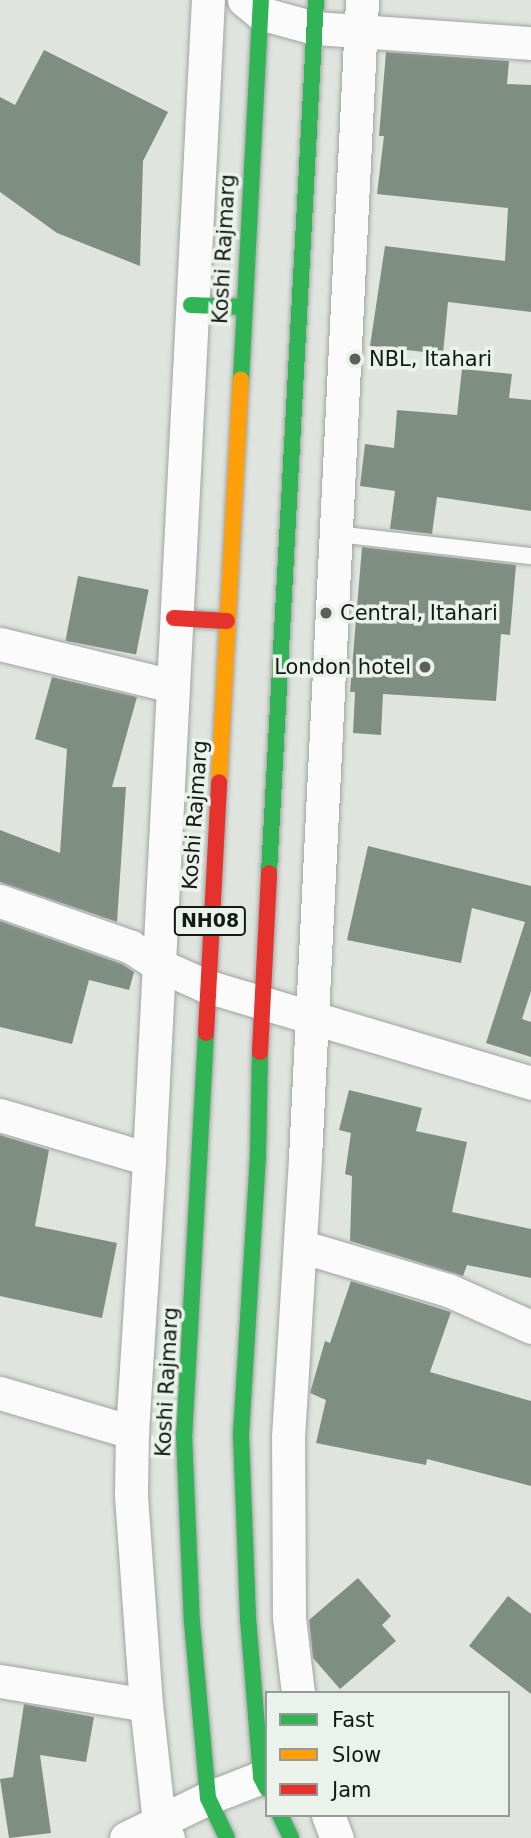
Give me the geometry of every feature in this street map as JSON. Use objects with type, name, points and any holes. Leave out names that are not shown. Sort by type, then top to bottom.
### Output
[{"type":"main road","name":"Koshi Rajmarg","points":[[228,1838],[208,1798],[184,1492],[184,1434],[201,1153],[206,986],[243,307],[255,4]]},
{"type":"main road","name":"NH08","points":[[265,1780],[240,1491],[241,1435],[258,1156],[261,1004],[280,704],[316,14]]},
{"type":"main road","points":[[191,305],[243,307]]},
{"type":"main road","points":[[174,618],[227,621]]},
{"type":"main road","points":[[281,1817],[291,1838]]},
{"type":"street","points":[[163,1830],[146,1705],[131,1494],[132,1432],[149,1159],[174,618],[208,0]]},
{"type":"street","points":[[255,4],[316,14],[362,16],[531,43]]},
{"type":"street","points":[[298,1691],[289,1617],[288,1476],[362,16]]},
{"type":"street","points":[[0,644],[172,686]]},
{"type":"street","points":[[0,901],[131,947],[159,965],[206,986],[531,1083]]},
{"type":"street","points":[[0,1115],[149,1159]]},
{"type":"street","points":[[300,1247],[448,1290],[531,1327]]},
{"type":"street","points":[[0,1393],[132,1432]]},
{"type":"street","points":[[0,1681],[146,1705]]},
{"type":"street","points":[[127,1838],[163,1830],[208,1798],[265,1780]]},
{"type":"street","points":[[329,1817],[337,1838]]},
{"type":"lane","points":[[337,534],[531,556]]},
{"type":"building","points":[[44,50],[168,112],[143,161],[140,266],[57,233],[0,192],[0,97],[15,105]]},
{"type":"building","points":[[386,52],[509,61],[507,84],[531,85],[531,312],[448,302],[443,354],[370,346],[385,246],[505,261],[508,208],[377,194],[384,136],[379,136]]},
{"type":"building","points":[[462,369],[512,374],[509,398],[531,400],[531,511],[437,497],[432,534],[390,529],[395,491],[360,486],[365,444],[394,448],[397,410],[457,415]]},
{"type":"building","points":[[362,547],[516,565],[510,635],[501,634],[496,701],[383,694],[381,735],[353,733],[355,692],[350,692]]},
{"type":"building","points":[[78,576],[149,590],[136,655],[65,641]]},
{"type":"building","points":[[52,677],[137,697],[112,787],[126,787],[117,922],[0,882],[0,830],[60,853],[67,749],[35,739]]},
{"type":"building","points":[[368,846],[531,886],[531,991],[522,1019],[531,1022],[531,1057],[486,1043],[525,922],[472,908],[461,963],[347,940]]},
{"type":"building","points":[[0,921],[122,964],[134,972],[129,990],[89,980],[72,1044],[0,1027]]},
{"type":"building","points":[[349,1090],[422,1108],[416,1131],[467,1142],[452,1212],[531,1229],[531,1278],[467,1265],[463,1276],[350,1241],[352,1176],[345,1174],[351,1133],[339,1130]]},
{"type":"building","points":[[0,1135],[49,1150],[35,1226],[117,1243],[102,1318],[0,1296]]},
{"type":"building","points":[[351,1281],[451,1312],[430,1372],[531,1401],[531,1486],[427,1459],[426,1465],[316,1443],[326,1400],[310,1393],[325,1341],[330,1343]]},
{"type":"building","points":[[358,1578],[391,1616],[382,1625],[396,1641],[340,1689],[313,1658],[309,1620]]},
{"type":"building","points":[[508,1596],[531,1614],[531,1694],[469,1646]]},
{"type":"building","points":[[24,1704],[94,1717],[86,1762],[40,1755],[51,1833],[9,1838],[0,1779],[13,1777]]},
{"type":"traffic: fast","points":[[241,380],[261,0]]},
{"type":"traffic: fast","points":[[269,873],[316,0]]},
{"type":"traffic: fast","points":[[191,305],[243,307]]},
{"type":"traffic: fast","points":[[206,1033],[184,1434],[192,1622],[208,1798],[227,1838]]},
{"type":"traffic: fast","points":[[260,1052],[258,1156],[241,1435],[248,1618],[261,1777],[265,1785]]},
{"type":"traffic: fast","points":[[281,1817],[291,1838]]},
{"type":"traffic: slow","points":[[219,782],[241,380]]},
{"type":"traffic: jam","points":[[174,618],[227,621]]},
{"type":"traffic: jam","points":[[206,1033],[219,782]]},
{"type":"traffic: jam","points":[[260,1052],[269,873]]},
{"type":"place","name":"NBL, Itahari","points":[[355,359]]},
{"type":"place","name":"Central, Itahari","points":[[326,613]]},
{"type":"place","name":"London hotel","points":[[425,667]]}]
